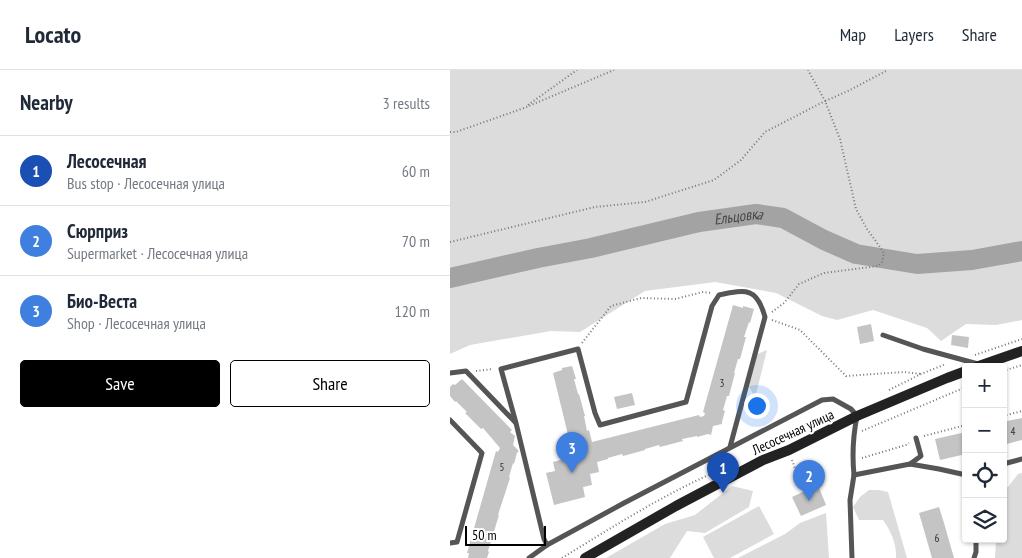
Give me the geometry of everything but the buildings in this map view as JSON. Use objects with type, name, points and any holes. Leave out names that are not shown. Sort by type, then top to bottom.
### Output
[{"type":"street","points":[[987,363],[1022,351]]},
{"type":"street","name":"Лесосечная улица","points":[[585,558],[632,530],[763,460],[789,450],[857,416],[962,372]]},
{"type":"lane","points":[[547,545],[501,369],[578,349],[600,425],[686,402],[712,306],[719,295],[738,291],[754,294],[761,303],[765,317],[730,447]]},
{"type":"lane","points":[[883,336],[968,363]]},
{"type":"lane","points":[[450,373],[466,371],[516,423]]},
{"type":"lane","points":[[529,558],[547,545],[730,447],[822,400],[833,399],[851,409],[857,416],[853,435],[854,475],[850,500],[852,558]]},
{"type":"lane","points":[[450,420],[482,453],[457,542],[450,543]]},
{"type":"lane","points":[[910,464],[921,456],[916,438]]},
{"type":"lane","points":[[1007,463],[1022,459]]},
{"type":"lane","points":[[854,475],[910,464],[962,474]]},
{"type":"lane","points":[[974,558],[976,543]]},
{"type":"path","points":[[524,108],[577,70]]},
{"type":"path","points":[[450,132],[456,132],[524,108],[614,70]]},
{"type":"path","points":[[765,317],[784,303],[800,284],[824,273],[878,266],[882,262],[884,253],[856,209],[840,138],[825,101],[808,70]]},
{"type":"path","points":[[450,242],[595,206],[645,202],[714,180],[741,160],[765,132],[888,70]]},
{"type":"path","points":[[578,349],[611,306],[641,298],[675,299],[703,292],[719,295]]},
{"type":"path","points":[[765,317],[800,330],[846,376],[904,372],[921,374]]},
{"type":"path","points":[[1007,370],[1022,366]]},
{"type":"path","points":[[466,371],[501,369]]},
{"type":"path","points":[[853,435],[962,389]]},
{"type":"path","points":[[1007,415],[1022,411]]},
{"type":"path","points":[[789,450],[802,489]]},
{"type":"path","points":[[624,503],[632,530]]},
{"type":"shaded area","points":[[450,70],[1022,70],[1022,320],[996,325],[966,324],[941,341],[927,328],[873,310],[837,320],[822,316],[776,293],[715,282],[645,291],[580,332],[551,331],[470,345],[450,354]]},
{"type":"shaded area","points":[[767,350],[755,398],[748,384],[755,355]]},
{"type":"shaded area","points":[[1022,473],[1022,558],[995,558],[996,543],[1007,543],[1007,487],[1018,474]]},
{"type":"shaded area","points":[[732,486],[753,491],[749,507],[705,533],[687,531],[670,558],[606,558],[665,524],[695,515]]},
{"type":"shaded area","points":[[869,490],[888,492],[907,558],[896,558],[893,538],[883,520],[859,520],[853,507],[860,497]]},
{"type":"shaded area","points":[[759,506],[774,534],[730,558],[714,558],[703,537]]},
{"type":"shaded area","points":[[826,513],[829,558],[738,558],[785,534],[800,523]]},
{"type":"waterway","name":"Ельцовка","points":[[450,278],[591,248],[699,222],[756,214],[783,218],[824,240],[856,254],[917,264],[972,260],[1022,251]]},
{"type":"place","name":"Био-Веста","points":[[572,473]]},
{"type":"place","name":"Лесосечная","points":[[723,493]]},
{"type":"place","name":"Сюрприз","points":[[809,501]]}]
